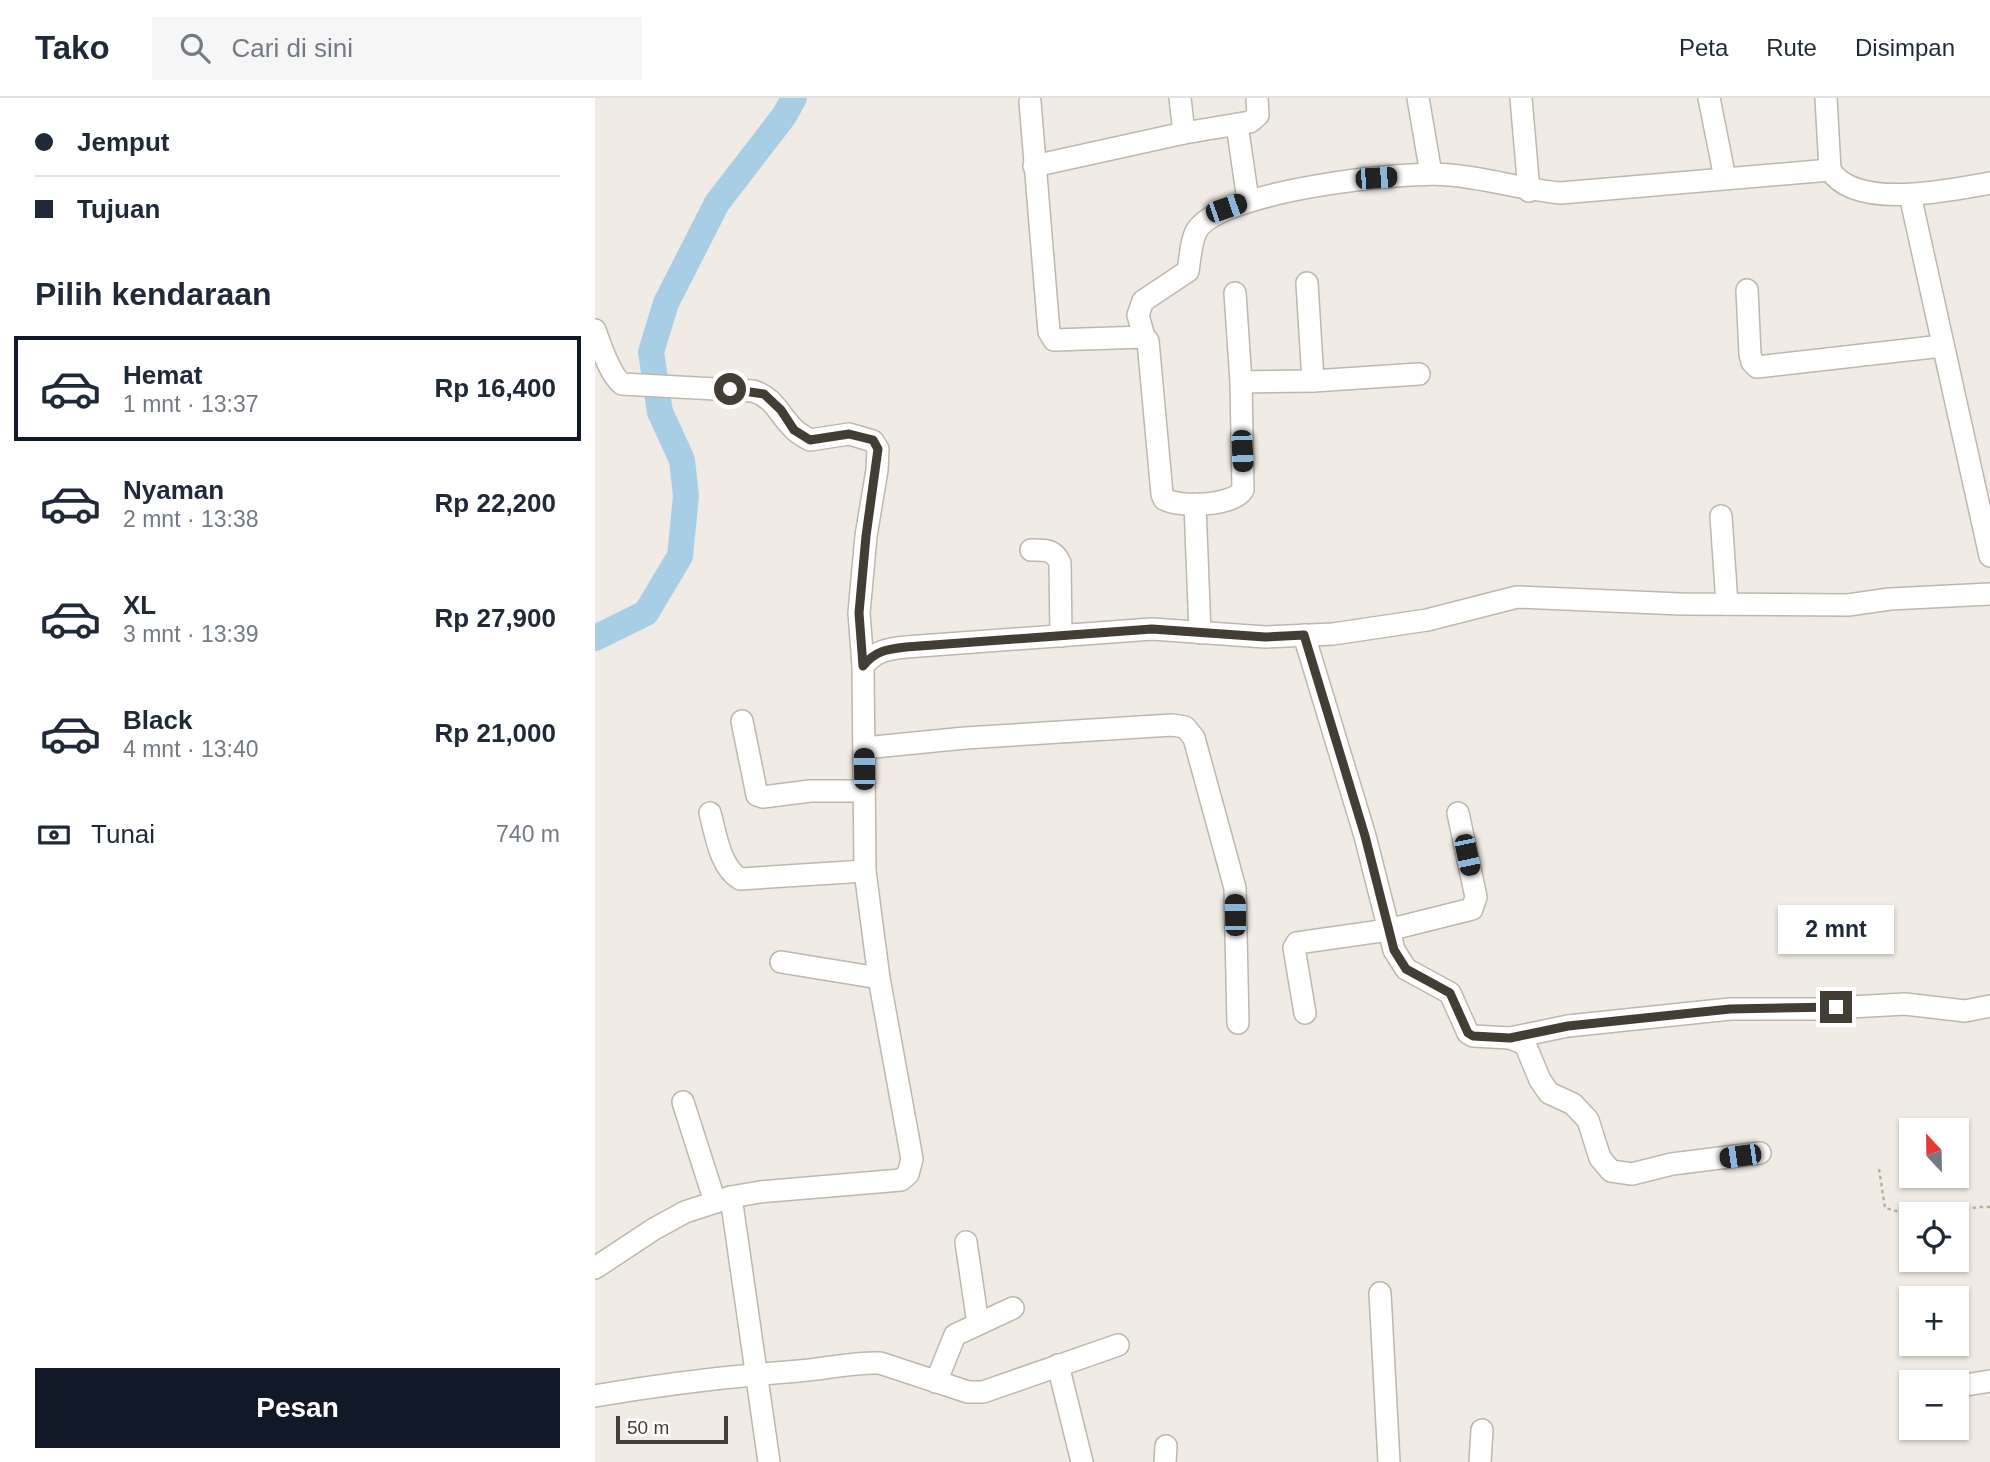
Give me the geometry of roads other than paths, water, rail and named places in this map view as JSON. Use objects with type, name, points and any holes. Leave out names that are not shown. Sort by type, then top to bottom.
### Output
[{"type":"street","points":[[1180,98],[1185,133]]},
{"type":"street","points":[[1034,166],[1185,133],[1237,125],[1256,119],[1257,98]]},
{"type":"street","points":[[1418,98],[1431,174]]},
{"type":"street","points":[[1521,98],[1529,191]]},
{"type":"street","points":[[1709,98],[1725,178]]},
{"type":"street","points":[[1826,98],[1830,170],[1835,178],[1849,186],[1879,194],[1910,195],[1990,183]]},
{"type":"street","points":[[1030,102],[1051,337],[1054,340],[1143,337]]},
{"type":"street","points":[[1237,125],[1248,201]]},
{"type":"street","points":[[1235,293],[1241,382],[1243,490],[1239,496],[1230,500],[1175,504],[1164,499],[1148,341],[1143,337],[1138,315],[1139,306],[1155,291],[1188,271],[1196,231],[1205,221],[1226,208],[1303,188],[1431,174],[1451,175],[1529,191],[1561,193],[1830,170]]},
{"type":"street","points":[[1910,195],[1942,346],[1987,523],[1990,556]]},
{"type":"street","points":[[1307,283],[1313,381]]},
{"type":"street","points":[[1747,290],[1750,354],[1752,362],[1757,366],[1942,346]]},
{"type":"street","points":[[595,330],[605,358],[622,384],[753,391],[764,394],[781,410],[794,430],[810,440],[849,434],[873,440],[878,449],[859,613],[863,666],[865,871],[879,978],[912,1159],[908,1174],[901,1180],[760,1192],[685,1212],[597,1261]]},
{"type":"street","points":[[1241,382],[1313,381],[1419,374]]},
{"type":"street","points":[[1195,504],[1200,633]]},
{"type":"street","points":[[1721,516],[1727,604]]},
{"type":"street","points":[[1031,550],[1050,551],[1056,555],[1060,564],[1061,636]]},
{"type":"street","points":[[863,666],[872,654],[885,649],[1152,629],[1265,637],[1333,634],[1427,620],[1517,597],[1848,605],[1889,599],[1990,594]]},
{"type":"street","points":[[1304,635],[1365,836],[1388,930],[1399,961],[1406,969],[1450,993],[1468,1033],[1473,1036],[1510,1038],[1568,1026],[1730,1009],[1814,1009],[1905,1004],[1965,1011],[1990,1006]]},
{"type":"street","points":[[741,721],[757,795],[764,797],[810,791],[864,791]]},
{"type":"street","points":[[864,748],[965,738],[1172,725],[1185,727],[1194,738],[1235,888],[1238,1023]]},
{"type":"street","points":[[710,813],[724,860],[732,874],[740,879],[865,871]]},
{"type":"street","points":[[1305,1013],[1294,948],[1297,943],[1388,930],[1472,909],[1476,897],[1458,813]]},
{"type":"street","points":[[781,962],[879,978]]},
{"type":"street","points":[[1510,1038],[1525,1044],[1540,1080],[1549,1093],[1580,1110],[1588,1120],[1600,1158],[1611,1171],[1632,1174],[1672,1164],[1760,1153]]},
{"type":"street","points":[[683,1102],[723,1200],[769,1462]]},
{"type":"street","points":[[966,1242],[978,1324]]},
{"type":"street","points":[[1380,1293],[1389,1462]]},
{"type":"street","points":[[936,1382],[955,1335],[1013,1308]]},
{"type":"street","points":[[595,1396],[755,1373],[800,1371],[865,1362],[880,1363],[936,1382],[968,1391],[983,1392],[1118,1345]]},
{"type":"street","points":[[1058,1365],[1082,1462]]},
{"type":"street","points":[[1969,1384],[1990,1381]]},
{"type":"street","points":[[1480,1462],[1482,1430]]},
{"type":"waterway","points":[[595,638],[646,613],[680,556],[686,496],[682,460],[660,412],[651,352],[666,303],[717,203],[784,116],[794,98]]}]
